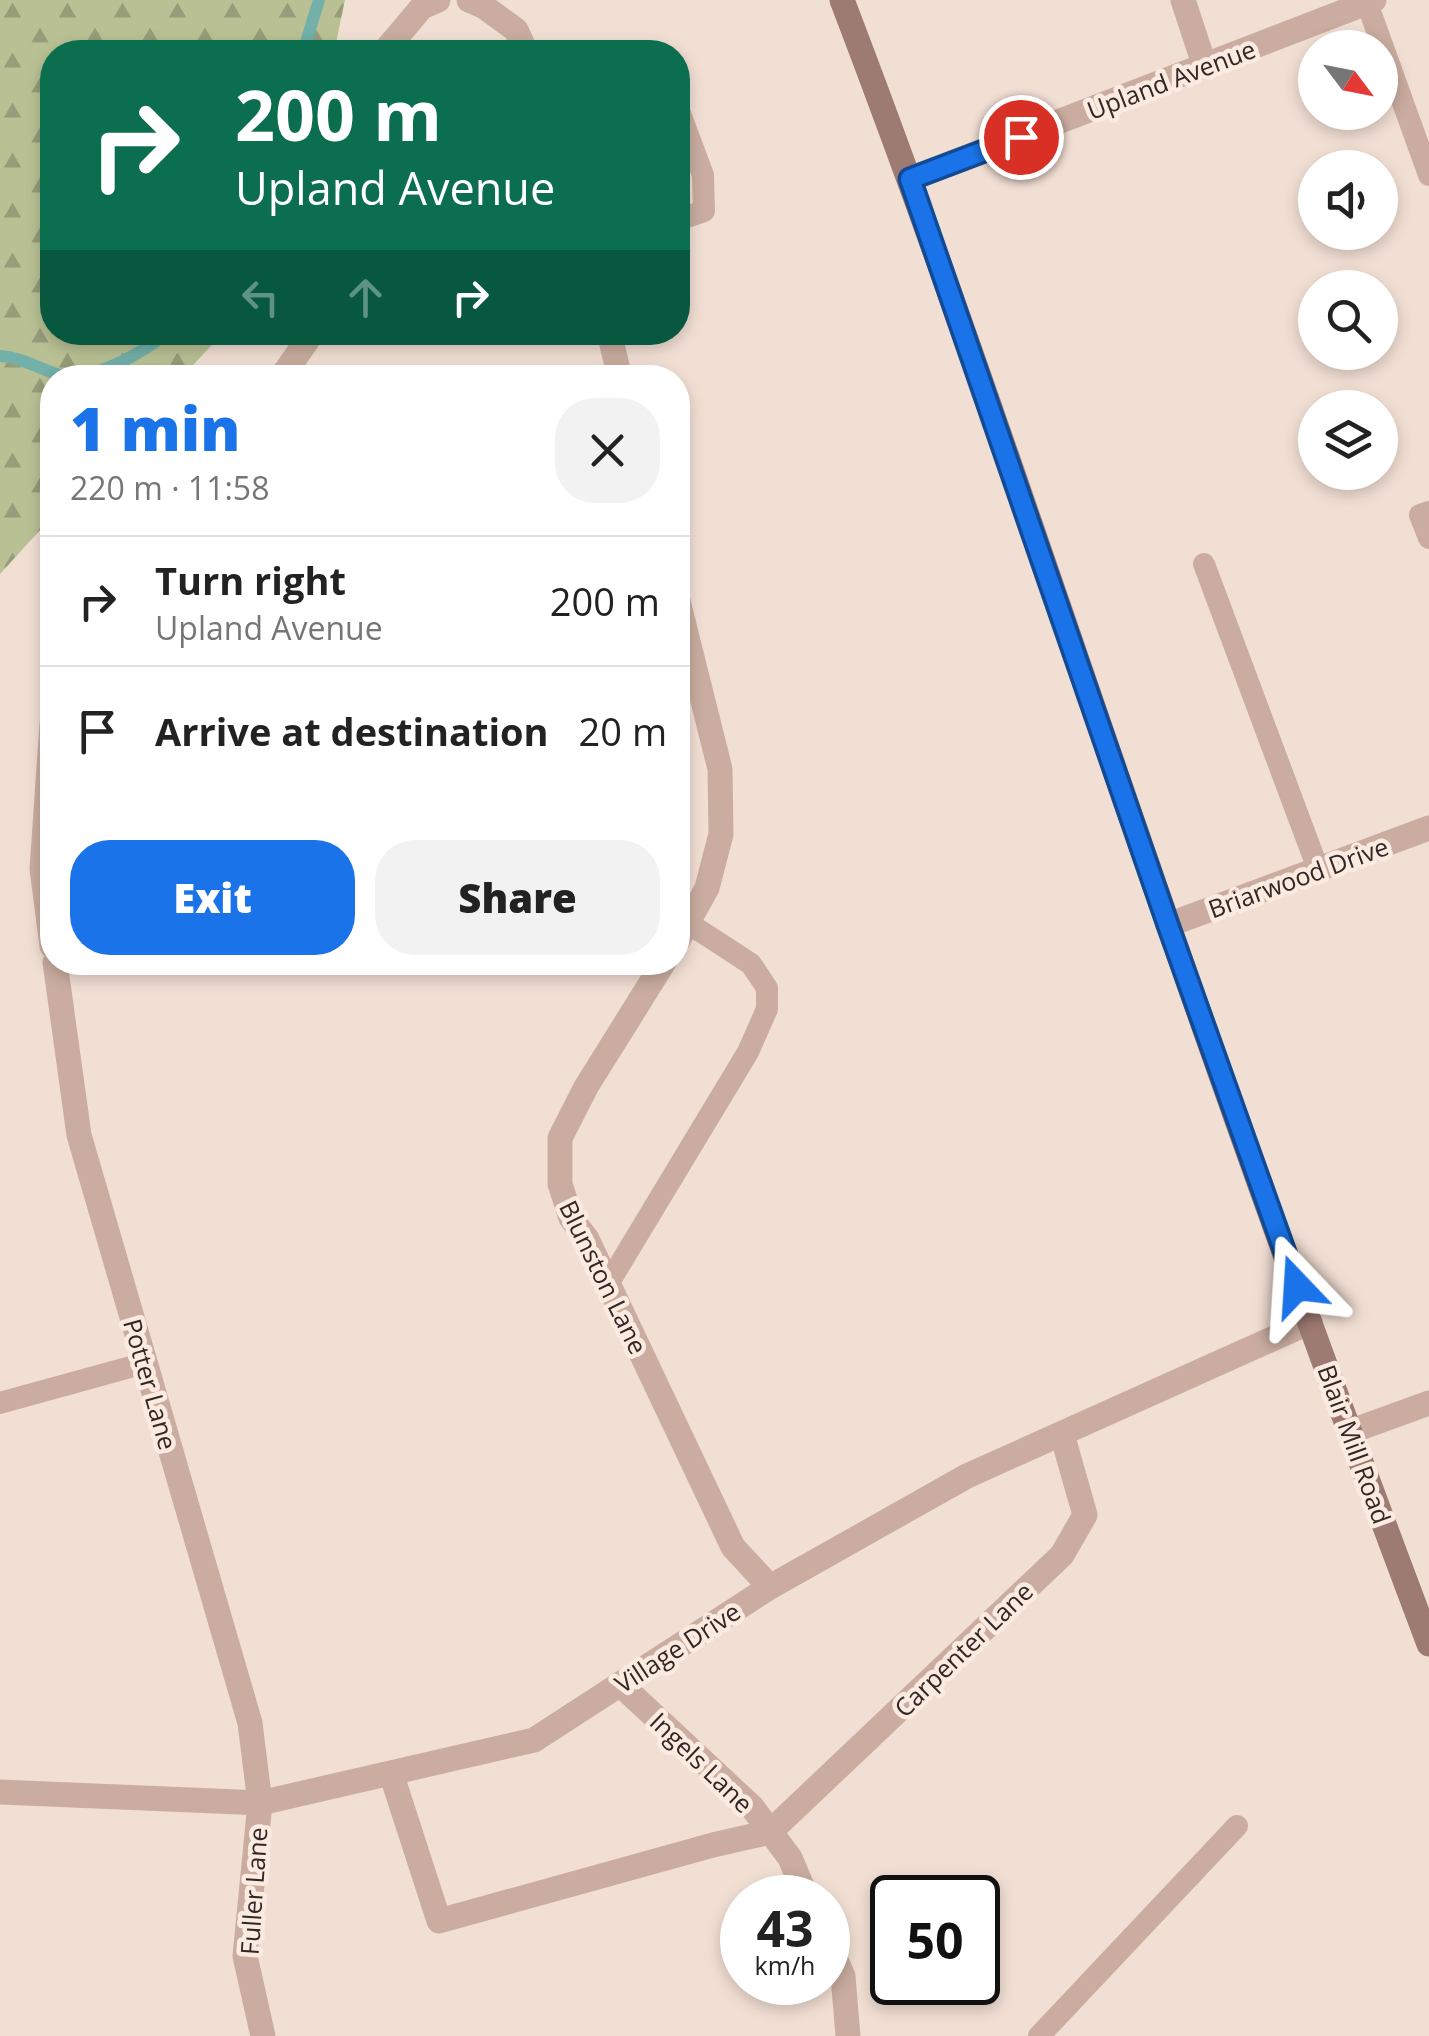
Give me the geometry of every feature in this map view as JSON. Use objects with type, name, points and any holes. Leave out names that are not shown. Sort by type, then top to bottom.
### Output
[{"type":"main road","name":"Blair Mill Road","points":[[842,0],[910,179],[1168,925],[1349,1432],[1429,1644]]},
{"type":"street","points":[[394,40],[422,6],[438,0]]},
{"type":"street","points":[[470,0],[516,30],[521,40]]},
{"type":"street","points":[[1183,0],[1205,67]]},
{"type":"street","name":"Upland Avenue","points":[[910,179],[1371,1]]},
{"type":"street","points":[[690,650],[720,769],[720,834],[707,888],[690,918]]},
{"type":"street","name":"Briarwood Drive","points":[[1168,925],[1429,828]]},
{"type":"street","name":"Potter Lane","points":[[57,975],[79,1136],[250,1724],[260,1804]]},
{"type":"street","name":"Blunston Lane","points":[[656,975],[586,1087],[560,1138],[560,1184],[570,1218],[587,1239],[733,1546],[770,1587]]},
{"type":"street","name":"Village Drive","points":[[0,1792],[260,1804],[534,1740],[770,1587],[967,1476],[1310,1322]]},
{"type":"street","points":[[1349,1432],[1429,1403]]},
{"type":"street","name":"Carpenter Lane","points":[[770,1832],[1062,1554],[1085,1515],[1062,1434]]},
{"type":"street","name":"Ingels Lane","points":[[620,1684],[752,1807],[790,1858],[798,1875]]},
{"type":"street","points":[[391,1773],[439,1921],[770,1832]]},
{"type":"street","name":"Fuller Lane","points":[[260,1804],[246,1956],[263,2036]]},
{"type":"street","points":[[845,2005],[848,2036]]},
{"type":"lane","points":[[1371,1],[1429,175]]},
{"type":"lane","points":[[690,140],[703,175],[704,211],[690,216]]},
{"type":"lane","points":[[1429,512],[1420,515],[1429,538]]},
{"type":"lane","points":[[1204,564],[1318,869]]},
{"type":"lane","points":[[608,1284],[748,1052],[768,1009],[766,988],[750,964],[690,934]]},
{"type":"lane","points":[[0,1403],[145,1363]]},
{"type":"lane","points":[[1040,2036],[1237,1826]]},
{"type":"green space","points":[[0,0],[345,0],[337,40],[40,40],[40,345],[212,345],[193,365],[40,365],[40,530],[0,574]]},
{"type":"waterway","points":[[307,40],[319,0]]},
{"type":"waterway","points":[[113,365],[149,345]]},
{"type":"waterway","points":[[0,356],[40,367]]},
{"type":"route","points":[[1021,137],[910,179],[1297,1286]]}]
